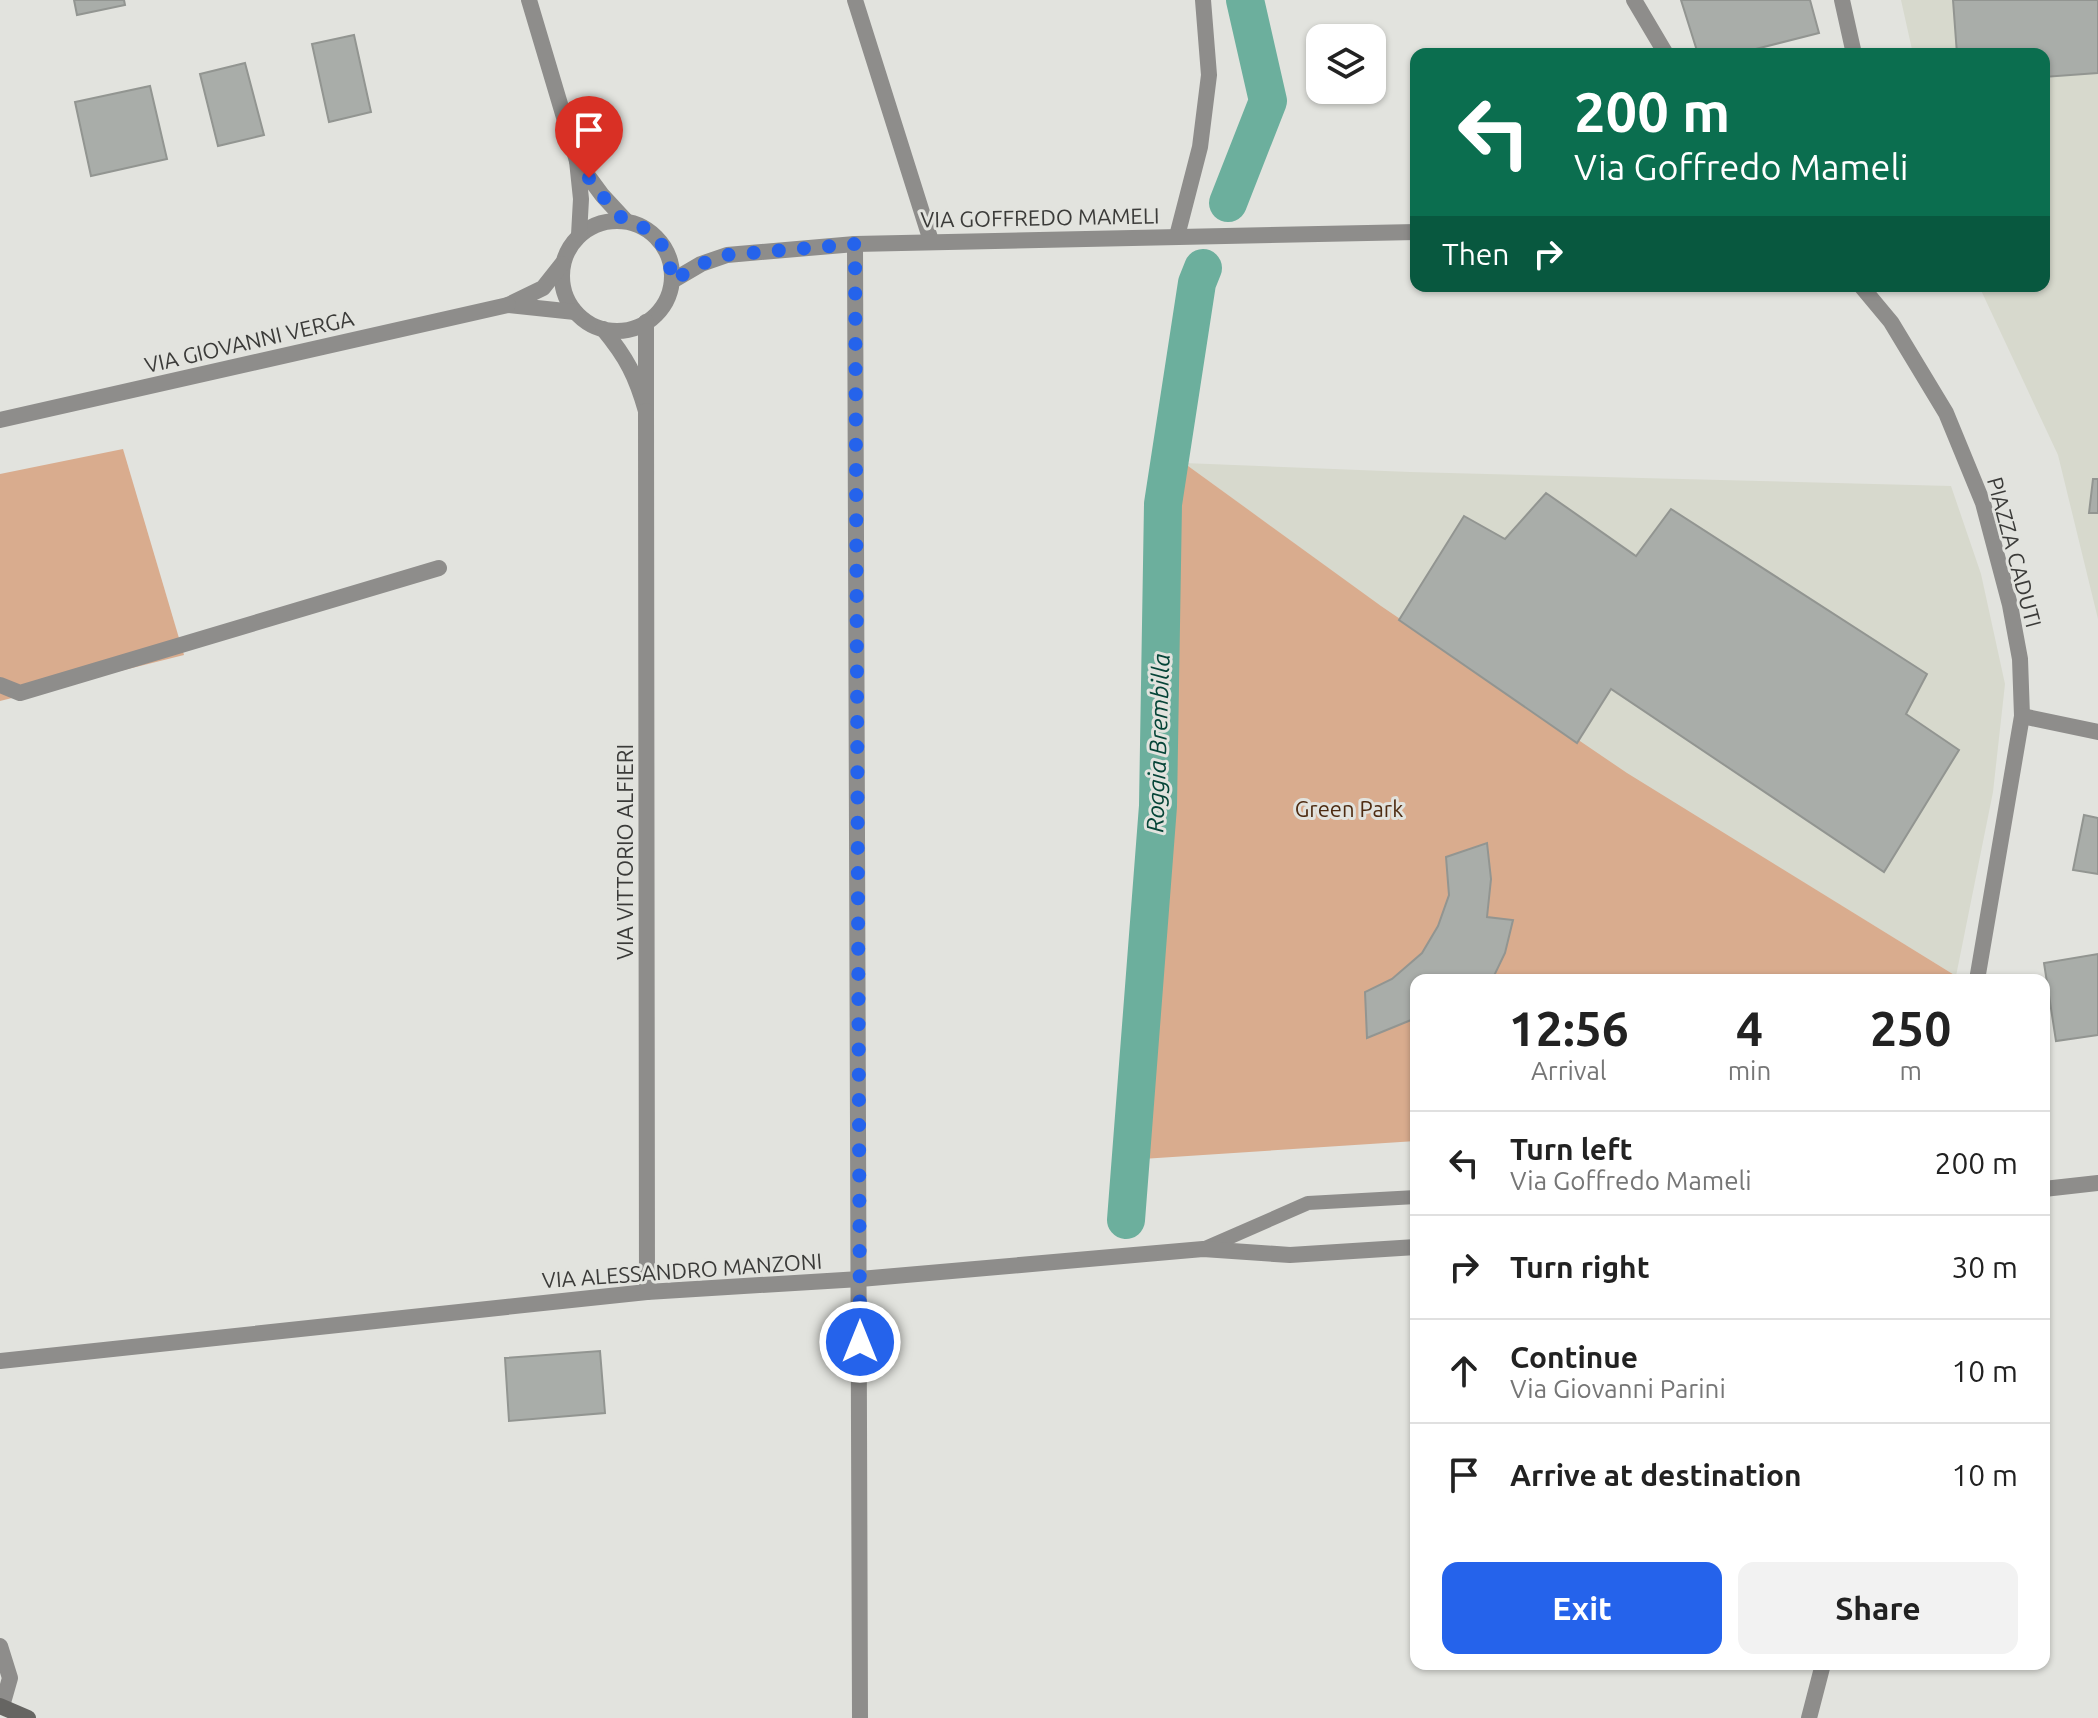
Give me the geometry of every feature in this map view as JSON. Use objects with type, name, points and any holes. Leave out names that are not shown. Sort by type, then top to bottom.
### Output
[{"type":"street","points":[[529,0],[577,161],[581,199],[579,235]]},
{"type":"street","points":[[855,0],[931,241]]},
{"type":"street","points":[[1177,236],[1200,147],[1209,75],[1203,0]]},
{"type":"street","points":[[1634,0],[1662,48]]},
{"type":"street","points":[[1842,0],[1853,48]]},
{"type":"street","points":[[577,161],[626,221]]},
{"type":"street","points":[[626,221],[642,226],[665,249],[671,264],[672,281],[668,297],[659,311],[646,322],[618,331],[603,329],[588,323],[575,312],[566,298],[562,280],[563,263],[569,247],[593,225],[626,221]]},
{"type":"street","name":"VIA GOFFREDO MAMELI","points":[[672,281],[701,264],[727,255],[855,244],[1410,232]]},
{"type":"street","points":[[855,244],[860,1718]]},
{"type":"street","name":"VIA GIOVANNI VERGA","points":[[0,420],[508,305],[543,288],[563,263]]},
{"type":"street","name":"PIAZZA CADUTI","points":[[1866,292],[1891,322],[1946,413],[1983,503],[2010,605],[2020,659],[2022,716],[1978,974]]},
{"type":"street","name":"VIA GIOVANNI VERGA","points":[[508,305],[575,312]]},
{"type":"street","name":"VIA VITTORIO ALFIERI","points":[[646,322],[647,1292]]},
{"type":"street","name":"VIA VITTORIO ALFIERI","points":[[603,329],[621,350],[636,378],[646,411]]},
{"type":"street","points":[[0,685],[20,693],[439,568]]},
{"type":"street","points":[[2022,716],[2098,732]]},
{"type":"street","points":[[2050,1188],[2098,1183]]},
{"type":"street","name":"VIA ALESSANDRO MANZONI","points":[[0,1361],[647,1292],[860,1279],[1203,1249],[1290,1255],[1410,1247]]},
{"type":"street","points":[[0,1646],[10,1678],[1,1706],[23,1717]]},
{"type":"street","points":[[1809,1718],[1821,1670]]},
{"type":"lane","points":[[1203,1249],[1308,1203],[1410,1197]]},
{"type":"shaded area","points":[[1901,0],[2098,0],[2098,619],[2058,455],[1982,292],[2050,292],[2050,48],[1912,48]]},
{"type":"shaded area","points":[[1184,463],[1951,486],[1981,574],[2005,684],[1993,792],[1956,974],[1953,974],[1518,707]]},
{"type":"green space","points":[[123,449],[184,655],[0,701],[0,474]]},
{"type":"green space","name":"Green Park","points":[[1184,463],[1381,606],[1627,773],[1953,974],[1410,974],[1410,1141],[1142,1159]]},
{"type":"building","points":[[74,0],[124,0],[125,5],[77,15]]},
{"type":"building","points":[[1681,0],[1810,0],[1819,33],[1760,48],[1696,48]]},
{"type":"building","points":[[1953,0],[2098,0],[2098,73],[2050,77],[2050,48],[1957,48]]},
{"type":"building","points":[[354,35],[371,112],[329,122],[312,44]]},
{"type":"building","points":[[245,63],[264,135],[218,146],[200,74]]},
{"type":"building","points":[[150,86],[167,159],[91,176],[75,102]]},
{"type":"building","points":[[2093,479],[2098,479],[2098,513],[2089,513]]},
{"type":"building","points":[[1546,493],[1636,556],[1671,509],[1927,674],[1906,714],[1959,750],[1884,872],[1611,689],[1577,743],[1399,620],[1464,516],[1505,539]]},
{"type":"building","points":[[2084,815],[2098,818],[2098,874],[2073,870]]},
{"type":"building","points":[[1487,843],[1491,879],[1487,917],[1513,920],[1505,953],[1495,974],[1410,974],[1410,1020],[1367,1038],[1365,992],[1392,979],[1422,953],[1438,926],[1449,895],[1446,857]]},
{"type":"building","points":[[2098,954],[2098,1035],[2056,1041],[2050,1002],[2050,974],[2046,974],[2044,963]]},
{"type":"building","points":[[600,1351],[605,1413],[509,1421],[505,1358]]},
{"type":"waterway","name":"Roggia Brembilla","points":[[1228,203],[1268,101],[1245,0]]},
{"type":"waterway","name":"Roggia Brembilla","points":[[1126,1220],[1158,806],[1163,504],[1197,283],[1203,268]]},
{"type":"route","points":[[589,178],[626,221],[642,226],[655,236],[671,264],[672,281],[701,264],[727,255],[855,244],[860,1342]]}]
